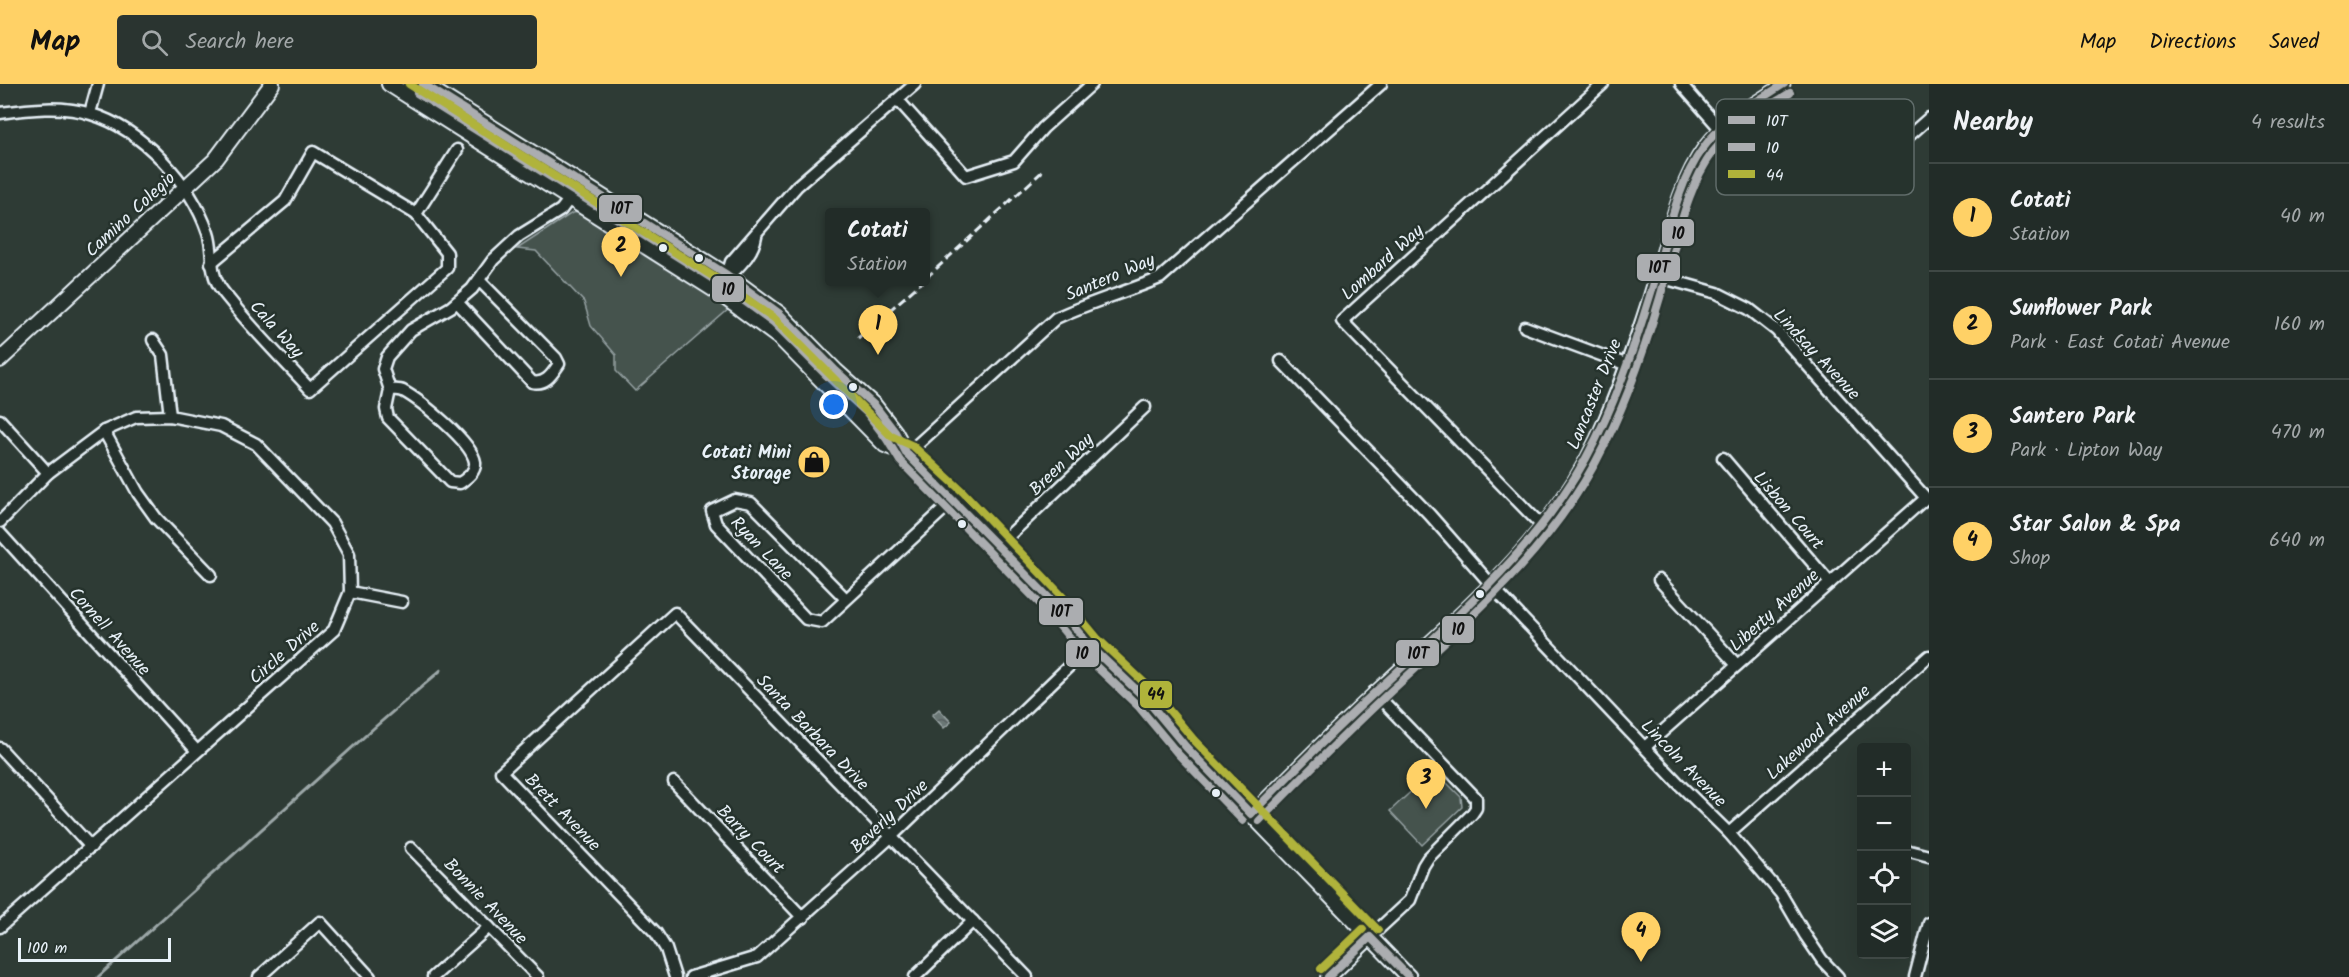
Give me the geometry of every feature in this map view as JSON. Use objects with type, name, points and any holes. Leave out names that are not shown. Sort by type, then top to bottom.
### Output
[{"type":"main road","name":"Camino Colegio","points":[[0,360],[216,159],[272,84]]},
{"type":"main road","points":[[389,84],[716,291],[781,339],[885,445],[907,454]]},
{"type":"main road","points":[[423,84],[727,275],[780,314],[836,371],[875,406],[895,432],[907,454],[955,499],[1054,604],[1090,646],[1146,699],[1186,747],[1409,977]]},
{"type":"main road","points":[[1328,977],[1370,937]]},
{"type":"street","points":[[90,113],[98,84]]},
{"type":"street","points":[[716,291],[727,275],[731,262],[747,242],[756,236],[797,186],[915,84]]},
{"type":"street","points":[[898,100],[966,176],[1014,161],[1043,128],[1092,84]]},
{"type":"street","name":"Santero Way","points":[[907,454],[1056,318],[1160,278],[1381,84]]},
{"type":"street","name":"Lombard Way","points":[[1542,526],[1342,321],[1603,84]]},
{"type":"street","points":[[1682,84],[1716,124]]},
{"type":"street","name":"Lancaster Drive","points":[[1759,99],[1784,84]]},
{"type":"street","name":"Cala Way","points":[[0,113],[29,109],[90,113],[122,126],[141,141],[186,187],[209,235],[211,263],[218,285],[244,318],[310,389],[447,268],[447,253],[416,214]]},
{"type":"street","points":[[1914,131],[1929,118]]},
{"type":"street","name":"Lancaster Drive","points":[[1251,814],[1374,692],[1490,584],[1542,526],[1581,468],[1596,438],[1656,276],[1677,204],[1692,165],[1716,135]]},
{"type":"street","points":[[211,263],[285,201],[313,152],[416,214],[457,150]]},
{"type":"street","points":[[390,390],[401,390],[432,412],[470,449],[475,462],[474,470],[466,479],[460,483],[450,482],[393,424],[386,409],[390,390],[382,369],[387,357],[411,330],[457,302],[479,280],[493,260],[519,236],[561,210],[572,199],[582,182]]},
{"type":"street","name":"Lindsay Avenue","points":[[1656,276],[1717,293],[1749,309],[1776,330],[1926,498]]},
{"type":"street","points":[[457,302],[532,382],[539,383],[548,379],[559,364],[556,358],[479,280]]},
{"type":"street","points":[[1525,327],[1625,364]]},
{"type":"street","points":[[153,340],[163,355],[170,416]]},
{"type":"street","name":"Lincoln Avenue","points":[[1281,361],[1430,515],[1490,584],[1729,833],[1781,894],[1816,951],[1838,977]]},
{"type":"street","name":"Breen Way","points":[[999,545],[1145,407]]},
{"type":"street","name":"Circle Drive","points":[[0,522],[48,473],[104,431],[136,417],[170,416],[221,426],[256,444],[332,523],[349,554],[350,592],[334,630],[196,750],[0,927]]},
{"type":"street","points":[[0,420],[48,473]]},
{"type":"street","points":[[104,431],[138,493],[156,518],[211,575]]},
{"type":"street","name":"Lisbon Court","points":[[1723,458],[1830,583]]},
{"type":"street","name":"Liberty Avenue","points":[[1645,747],[1926,498]]},
{"type":"street","name":"Ryan Lane","points":[[846,599],[751,503],[735,500],[712,511],[716,524],[806,619],[822,622],[955,499]]},
{"type":"street","name":"Cornell Avenue","points":[[0,533],[196,750]]},
{"type":"street","points":[[1659,580],[1737,665]]},
{"type":"street","points":[[350,592],[402,602]]},
{"type":"street","name":"Santa Barbara Drive","points":[[675,613],[1027,977]]},
{"type":"street","name":"Brett Avenue","points":[[675,613],[501,772],[656,933],[666,949],[675,977]]},
{"type":"street","name":"Beverly Drive","points":[[691,977],[757,957],[891,837],[1090,646]]},
{"type":"street","name":"Lakewood Avenue","points":[[1729,833],[1929,656]]},
{"type":"street","points":[[1370,937],[1410,900],[1423,866],[1476,808],[1476,798],[1374,692]]},
{"type":"street","points":[[0,748],[91,847]]},
{"type":"street","name":"Barry Court","points":[[675,782],[803,918]]},
{"type":"street","name":"Bonnie Avenue","points":[[411,848],[538,977]]},
{"type":"street","points":[[1910,851],[1929,856]]},
{"type":"street","points":[[915,977],[973,921]]},
{"type":"street","points":[[259,977],[320,922],[370,977]]},
{"type":"street","points":[[1915,977],[1929,923]]},
{"type":"street","points":[[434,977],[489,927]]},
{"type":"shaded area","points":[[581,212],[730,308],[635,391],[616,371],[616,355],[591,326],[584,302],[536,251],[517,249],[572,213]]},
{"type":"shaded area","points":[[1434,770],[1461,797],[1462,807],[1422,845],[1390,811]]},
{"type":"water","points":[[939,709],[951,722],[944,728],[932,715]]},
{"type":"waterway","points":[[98,977],[441,670]]},
{"type":"railway","points":[[930,274],[1045,169]]},
{"type":"railway","points":[[858,338],[917,286]]},
{"type":"transit line","name":"44","points":[[409,84],[722,282],[774,318],[891,436],[913,446],[963,492],[1063,597],[1098,639],[1153,691],[1194,740],[1378,930]]},
{"type":"transit line","name":"10T","points":[[423,84],[727,275],[780,314],[836,371],[875,406],[895,432],[907,454],[1055,604],[1090,646],[1146,699],[1186,747],[1251,814]]},
{"type":"transit line","name":"10T","points":[[1761,99],[1784,84]]},
{"type":"transit line","name":"10","points":[[417,93],[721,284],[773,322],[867,413],[900,461],[1047,611],[1083,654],[1138,706],[1178,754],[1243,821]]},
{"type":"transit line","name":"10","points":[[1781,99],[1790,93]]},
{"type":"transit line","name":"10T","points":[[1251,814],[1333,732],[1474,600],[1529,541],[1554,509],[1596,439],[1614,399],[1644,315],[1680,192],[1695,161],[1716,133]]},
{"type":"transit line","name":"10","points":[[1259,821],[1357,723],[1482,607],[1538,547],[1563,514],[1605,444],[1624,403],[1661,295],[1690,195],[1704,166],[1716,149]]},
{"type":"transit line","name":"44","points":[[1321,969],[1363,929]]},
{"type":"transit line","name":"10T","points":[[1328,977],[1370,937],[1409,977]]},
{"type":"place","name":"Sunflower Park","points":[[621,277]]},
{"type":"place","name":"Cotati","points":[[878,355]]},
{"type":"place","name":"Cotati Mini Storage","points":[[814,462]]},
{"type":"place","name":"Santero Park","points":[[1426,809]]},
{"type":"place","name":"Star Salon & Spa","points":[[1641,962]]}]
